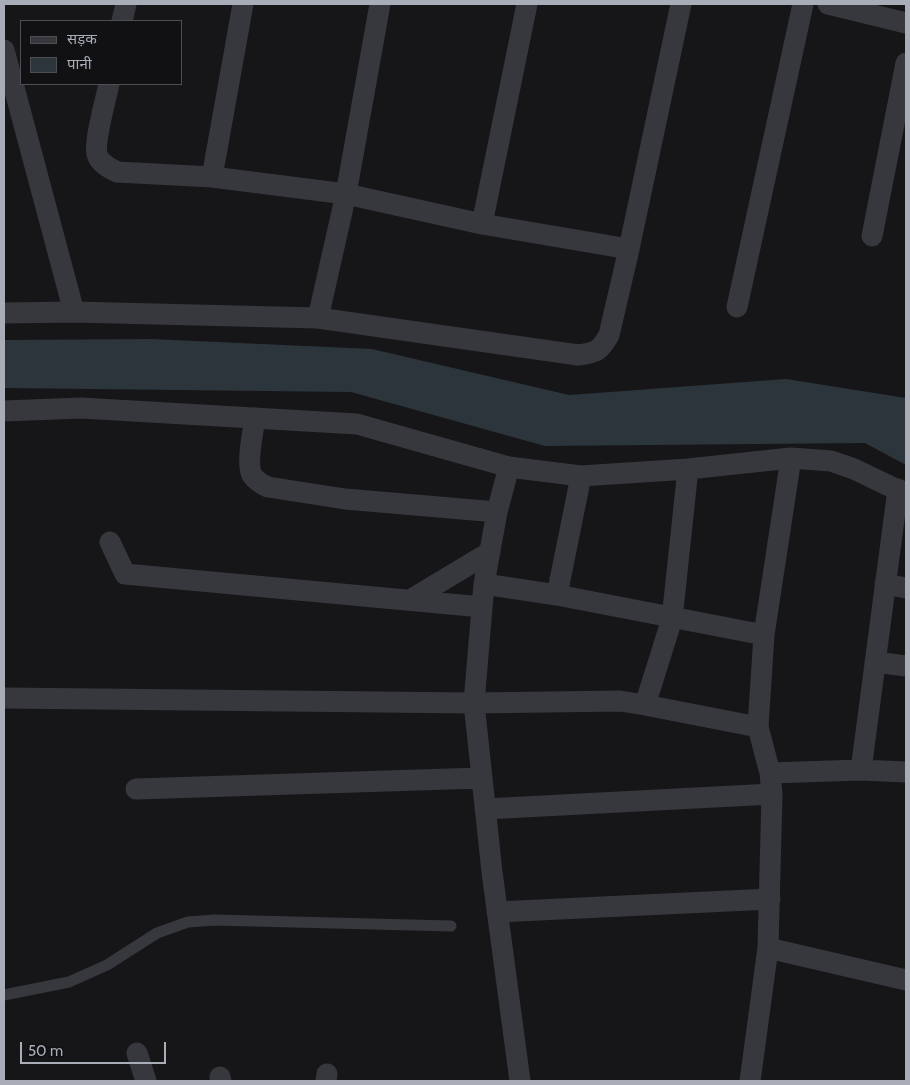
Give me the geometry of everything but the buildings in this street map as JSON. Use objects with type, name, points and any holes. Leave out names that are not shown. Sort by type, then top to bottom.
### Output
[{"type":"street","points":[[122,20],[126,4]]},
{"type":"street","points":[[212,176],[243,4]]},
{"type":"street","points":[[318,318],[346,194],[380,4]]},
{"type":"street","points":[[482,224],[527,4]]},
{"type":"street","points":[[4,312],[318,318],[578,355],[593,353],[602,347],[609,335],[630,249],[681,4]]},
{"type":"street","points":[[737,307],[803,4]]},
{"type":"street","points":[[828,4],[906,23]]},
{"type":"street","points":[[4,50],[74,312]]},
{"type":"street","points":[[872,236],[906,63]]},
{"type":"street","points":[[109,85],[98,134],[97,154],[104,166],[116,172],[212,176],[346,194],[482,224],[630,249]]},
{"type":"street","points":[[4,411],[81,408],[357,424],[509,466],[581,476],[688,469],[791,458],[831,461],[854,469],[902,492],[885,584],[861,770]]},
{"type":"street","points":[[255,418],[249,465],[251,474],[258,482],[268,487],[345,498],[497,512]]},
{"type":"street","points":[[750,1081],[768,948],[770,900],[771,784],[758,727],[764,635],[791,458]]},
{"type":"street","points":[[509,466],[497,512],[484,584],[474,703],[497,912],[520,1081]]},
{"type":"street","points":[[645,705],[672,619],[688,469]]},
{"type":"street","points":[[557,596],[581,476]]},
{"type":"street","points":[[110,542],[125,574],[482,607]]},
{"type":"street","points":[[410,600],[490,552]]},
{"type":"street","points":[[484,584],[764,635]]},
{"type":"street","points":[[885,584],[906,588]]},
{"type":"street","points":[[875,662],[906,666]]},
{"type":"street","points":[[4,698],[474,703],[620,701],[758,727]]},
{"type":"street","points":[[485,809],[771,784],[861,770],[906,772]]},
{"type":"street","points":[[136,788],[481,778]]},
{"type":"street","points":[[497,912],[770,900]]},
{"type":"street","points":[[768,948],[906,980]]},
{"type":"street","points":[[137,1053],[146,1081]]},
{"type":"lane","points":[[4,995],[69,982],[106,965],[157,933],[188,922],[214,920],[451,926]]},
{"type":"water","points":[[151,339],[372,349],[569,395],[786,379],[906,398],[906,465],[865,443],[545,446],[351,392],[4,388],[4,340]]}]
